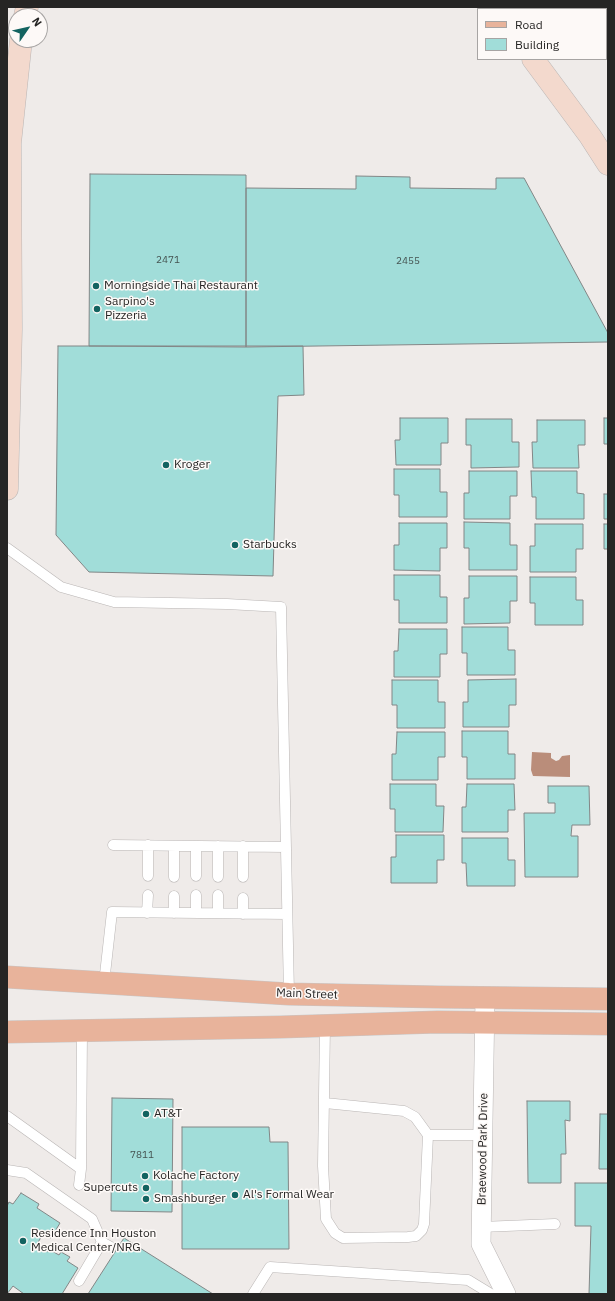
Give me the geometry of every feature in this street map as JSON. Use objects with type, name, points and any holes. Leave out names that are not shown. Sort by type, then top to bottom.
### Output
[{"type":"main road","points":[[7,489],[11,329],[9,143],[20,48]]},
{"type":"main road","points":[[533,60],[590,136],[608,164]]},
{"type":"main road","name":"Main Street","points":[[7,977],[289,994],[608,999]]},
{"type":"main road","points":[[7,1032],[438,1022],[608,1024]]},
{"type":"street","name":"Braewood Park Drive","points":[[485,998],[481,1244],[506,1294]]},
{"type":"lane","points":[[7,548],[61,587],[114,602],[227,604],[281,607],[289,994]]},
{"type":"lane","points":[[113,845],[286,847]]},
{"type":"lane","points":[[148,845],[148,876]]},
{"type":"lane","points":[[174,846],[174,877]]},
{"type":"lane","points":[[196,846],[196,876]]},
{"type":"lane","points":[[218,846],[218,877]]},
{"type":"lane","points":[[243,846],[243,877]]},
{"type":"lane","points":[[147,913],[148,895]]},
{"type":"lane","points":[[196,895],[196,913]]},
{"type":"lane","points":[[218,895],[218,914]]},
{"type":"lane","points":[[174,896],[174,913]]},
{"type":"lane","points":[[243,898],[243,914]]},
{"type":"lane","points":[[104,983],[112,912],[287,914]]},
{"type":"lane","points":[[325,1025],[323,1166],[326,1219],[335,1233],[344,1238],[416,1236],[422,1230],[424,1224],[428,1135],[415,1118],[404,1111],[325,1102]]},
{"type":"lane","points":[[80,1186],[82,1030]]},
{"type":"lane","points":[[7,1116],[81,1169]]},
{"type":"lane","points":[[428,1135],[483,1135]]},
{"type":"lane","points":[[7,1170],[26,1174],[92,1219],[107,1244],[79,1281]]},
{"type":"lane","points":[[481,1227],[555,1224]]},
{"type":"lane","points":[[253,1294],[270,1267],[468,1280],[491,1294]]},
{"type":"shaded area","points":[[532,752],[551,753],[551,758],[556,761],[562,756],[570,755],[570,777],[533,776],[531,770]]},
{"type":"building","points":[[90,174],[246,175],[246,347],[89,346]]},
{"type":"building","points":[[356,176],[410,177],[410,188],[496,189],[496,178],[524,178],[608,333],[608,342],[246,347],[246,188],[356,189]]},
{"type":"building","name":"Kroger","points":[[58,346],[303,346],[304,395],[278,396],[273,576],[89,572],[56,535]]},
{"type":"building","points":[[400,418],[448,418],[448,443],[441,443],[441,465],[396,465],[395,440],[400,440]]},
{"type":"building","points":[[604,418],[608,418],[608,444],[604,444]]},
{"type":"building","points":[[466,419],[512,419],[512,442],[519,442],[519,467],[471,468],[471,445],[466,445]]},
{"type":"building","points":[[537,420],[585,420],[585,445],[578,445],[579,468],[533,468],[532,442],[537,442]]},
{"type":"building","points":[[394,469],[440,469],[440,492],[447,492],[447,517],[399,517],[399,495],[394,495]]},
{"type":"building","points":[[469,471],[517,471],[517,496],[510,496],[510,519],[464,519],[464,493],[469,493]]},
{"type":"building","points":[[531,471],[577,471],[577,493],[584,494],[584,519],[536,519],[536,497],[532,497]]},
{"type":"building","points":[[604,494],[608,494],[608,519],[604,519]]},
{"type":"building","points":[[464,522],[510,523],[510,545],[517,545],[517,570],[469,570],[469,548],[464,548]]},
{"type":"building","points":[[399,523],[447,523],[447,548],[440,548],[440,571],[394,570],[394,545],[399,545]]},
{"type":"building","points":[[535,524],[583,524],[583,549],[576,549],[576,572],[530,572],[530,546],[535,546]]},
{"type":"building","points":[[604,524],[608,524],[608,549],[604,549]]},
{"type":"building","points":[[394,575],[440,575],[440,597],[447,597],[447,623],[399,623],[399,600],[394,600]]},
{"type":"building","points":[[469,576],[517,576],[517,601],[510,601],[510,623],[464,624],[464,598],[469,598]]},
{"type":"building","points":[[530,577],[576,577],[576,600],[583,600],[583,625],[535,625],[535,603],[530,603]]},
{"type":"building","points":[[462,627],[508,627],[508,650],[515,650],[515,675],[467,675],[467,653],[462,653]]},
{"type":"building","points":[[399,629],[447,629],[447,654],[440,654],[440,677],[394,677],[394,651],[398,651]]},
{"type":"building","points":[[516,679],[516,705],[509,705],[509,727],[463,727],[463,702],[468,702],[468,680]]},
{"type":"building","points":[[392,680],[438,680],[438,702],[445,702],[445,728],[397,728],[397,705],[392,705]]},
{"type":"building","points":[[462,731],[508,731],[508,754],[515,754],[515,779],[467,779],[467,757],[462,757]]},
{"type":"building","points":[[397,732],[445,732],[445,757],[438,757],[438,780],[392,780],[392,754],[396,754]]},
{"type":"building","points":[[390,784],[436,784],[436,806],[444,806],[443,832],[395,832],[395,809],[390,809]]},
{"type":"building","points":[[467,784],[514,784],[515,810],[508,810],[508,832],[462,832],[462,807],[466,807]]},
{"type":"building","points":[[548,786],[589,786],[590,825],[572,825],[571,836],[578,836],[578,877],[525,877],[524,813],[555,813],[555,803],[548,803]]},
{"type":"building","points":[[396,835],[444,835],[444,860],[437,860],[437,883],[391,883],[391,857],[396,857]]},
{"type":"building","points":[[462,838],[508,838],[508,860],[515,860],[515,886],[467,886],[466,863],[462,863]]},
{"type":"building","points":[[112,1098],[173,1099],[172,1212],[111,1211]]},
{"type":"building","points":[[527,1101],[570,1101],[570,1121],[565,1120],[566,1154],[561,1154],[561,1183],[528,1183]]},
{"type":"building","points":[[600,1114],[608,1114],[608,1169],[599,1169]]},
{"type":"building","name":"Al's Formal Wear","points":[[182,1127],[269,1127],[270,1142],[288,1142],[289,1249],[182,1249]]},
{"type":"building","points":[[575,1183],[608,1183],[608,1294],[589,1294],[591,1226],[575,1226]]},
{"type":"building","name":"Residence Inn Houston Medical Center/NRG","points":[[21,1193],[39,1204],[37,1208],[60,1223],[51,1238],[43,1234],[37,1244],[48,1252],[50,1250],[59,1255],[61,1252],[70,1257],[67,1261],[78,1268],[62,1294],[24,1294],[13,1286],[7,1294],[7,1206],[9,1202],[13,1204]]},
{"type":"building","points":[[124,1238],[213,1294],[88,1294]]},
{"type":"place","name":"Morningside Thai Restaurant","points":[[96,286]]},
{"type":"place","name":"Sarpino's Pizzeria","points":[[97,309]]},
{"type":"place","name":"Kroger","points":[[166,465]]},
{"type":"place","name":"Starbucks","points":[[235,545]]},
{"type":"place","name":"AT&T","points":[[146,1114]]},
{"type":"place","name":"Kolache Factory","points":[[145,1176]]},
{"type":"place","name":"Supercuts","points":[[146,1188]]},
{"type":"place","name":"Al's Formal Wear","points":[[235,1195]]},
{"type":"place","name":"Smashburger","points":[[146,1199]]},
{"type":"place","name":"Residence Inn Houston Medical Center/NRG","points":[[23,1241]]}]
